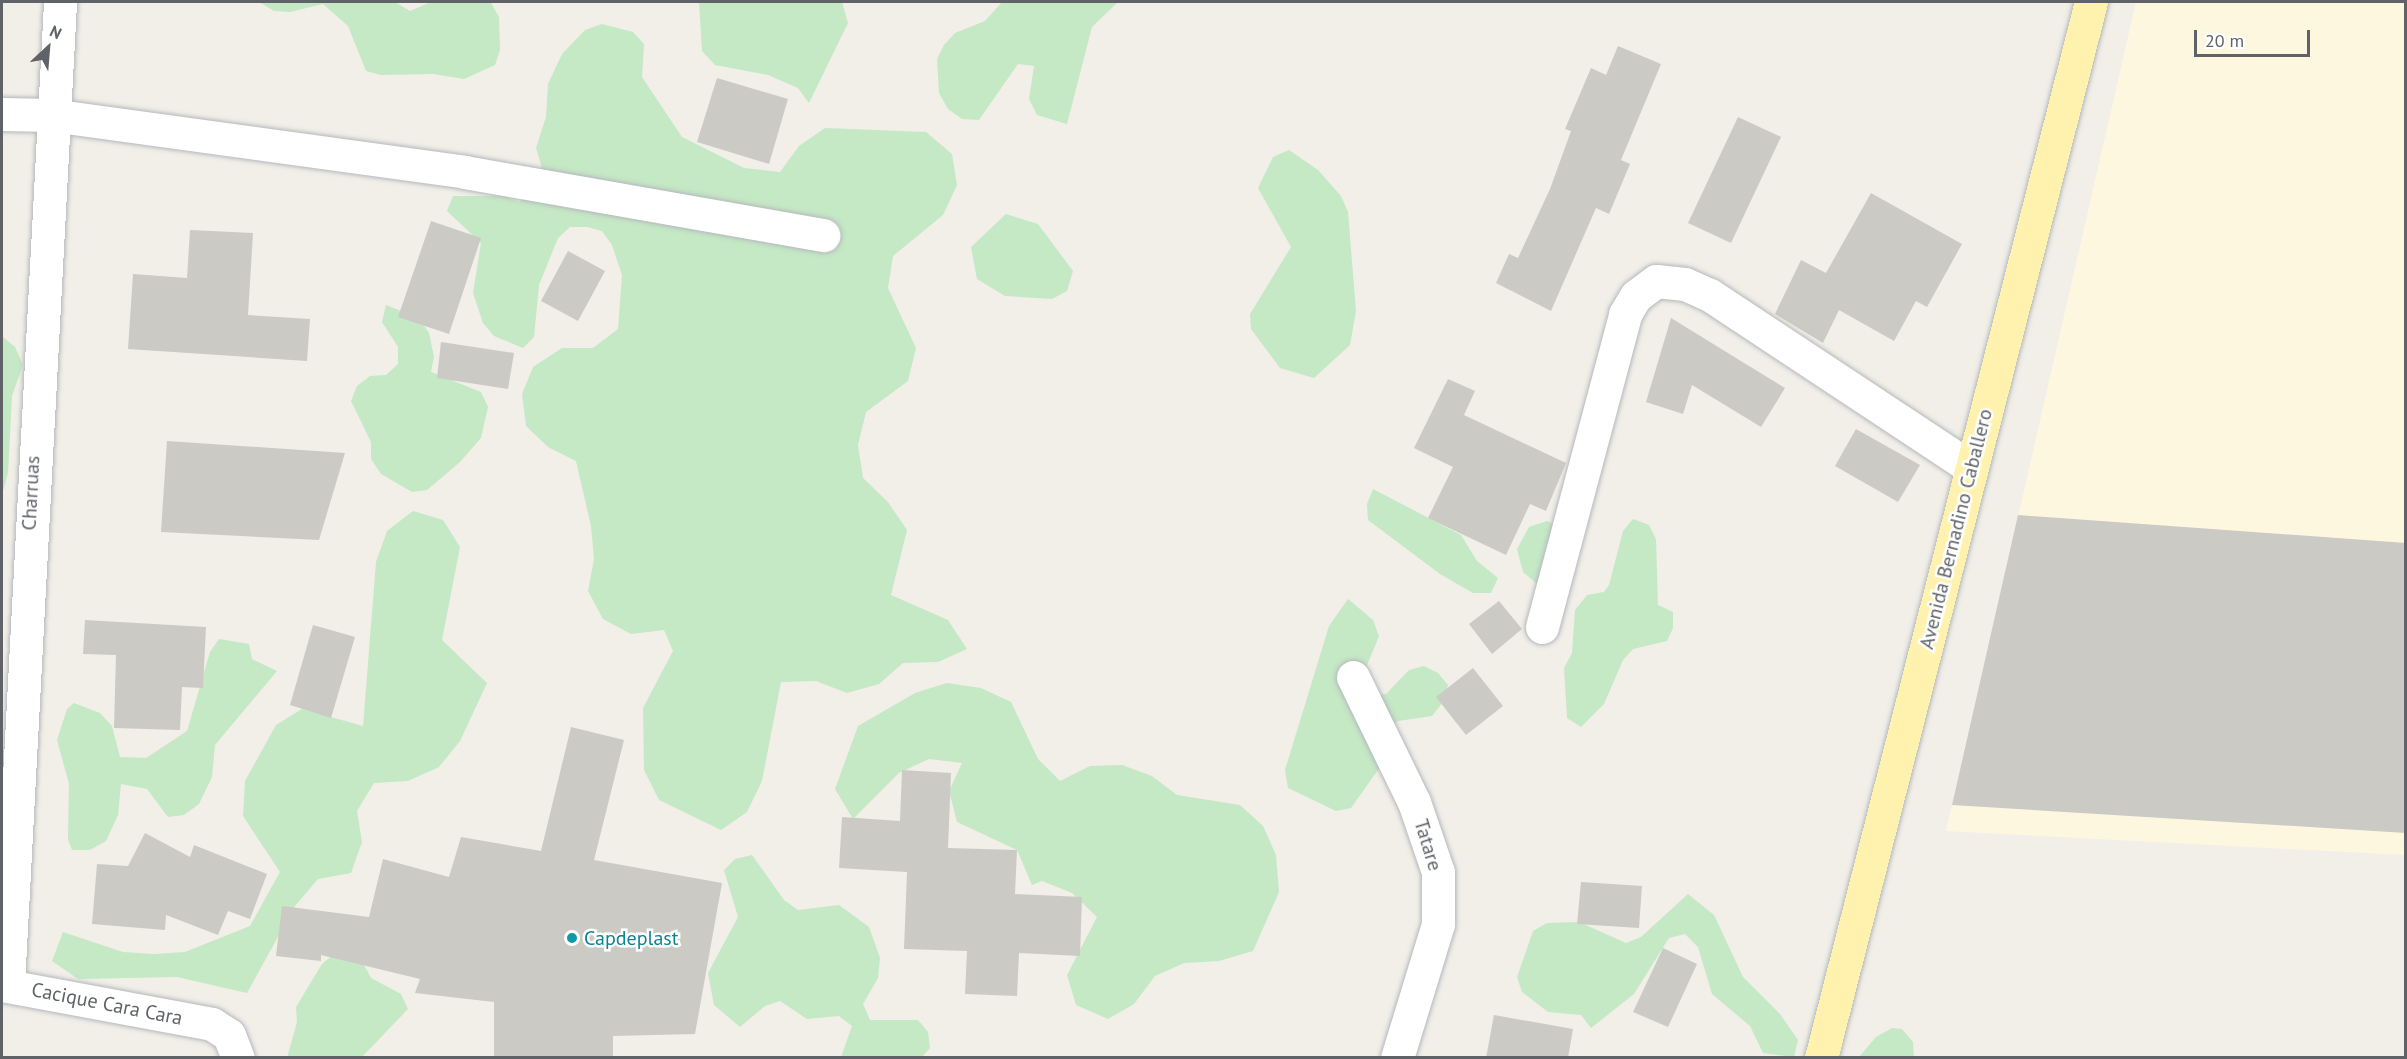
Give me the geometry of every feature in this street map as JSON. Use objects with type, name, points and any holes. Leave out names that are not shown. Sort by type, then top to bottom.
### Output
[{"type":"main road","name":"Avenida Bernadino Caballero","points":[[1821,1058],[2091,2]]},
{"type":"street","name":"Charruas","points":[[5,985],[14,569],[60,2]]},
{"type":"street","points":[[2,114],[51,115],[465,172],[823,236]]},
{"type":"street","points":[[1542,627],[1625,314],[1636,296],[1656,281],[1684,284],[1710,295],[1971,468]]},
{"type":"street","name":"Tatare","points":[[1353,677],[1414,802],[1438,872],[1438,924],[1397,1058]]},
{"type":"street","name":"Cacique Cara Cara","points":[[5,985],[212,1024],[229,1035],[238,1058]]},
{"type":"shaded area","points":[[2136,2],[2405,2],[2405,855],[1946,831]]},
{"type":"green space","points":[[259,2],[395,2],[410,11],[431,2],[491,3],[499,17],[500,50],[495,65],[464,79],[433,74],[381,75],[366,71],[348,26],[323,4],[290,12],[274,11]]},
{"type":"green space","points":[[699,2],[842,2],[848,23],[809,103],[798,88],[768,75],[715,65],[702,51]]},
{"type":"green space","points":[[1002,2],[1118,2],[1092,27],[1067,124],[1037,115],[1029,99],[1034,66],[1018,64],[979,120],[962,119],[948,109],[939,93],[937,59],[944,45],[955,33],[985,21]]},
{"type":"green space","points":[[602,24],[633,32],[644,44],[642,77],[682,137],[744,168],[780,172],[799,146],[825,128],[926,132],[952,154],[957,185],[943,215],[893,256],[888,288],[916,348],[908,381],[866,412],[858,445],[863,478],[888,502],[907,530],[891,595],[948,620],[967,649],[938,662],[903,663],[879,684],[847,693],[816,681],[781,682],[762,781],[747,812],[721,830],[659,800],[644,770],[643,708],[673,651],[664,630],[631,634],[603,619],[588,591],[594,559],[591,526],[576,461],[548,447],[526,426],[522,394],[533,367],[562,348],[593,348],[618,329],[622,275],[612,245],[602,231],[587,227],[570,227],[558,238],[539,285],[534,337],[523,348],[494,336],[483,323],[473,293],[481,243],[447,211],[453,196],[502,196],[519,202],[546,181],[536,148],[546,117],[548,84],[562,54],[585,30]]},
{"type":"green space","points":[[1289,150],[1318,170],[1341,196],[1348,212],[1356,311],[1350,345],[1314,378],[1280,368],[1251,329],[1250,314],[1291,247],[1258,188],[1273,157]]},
{"type":"green space","points":[[1006,214],[1038,224],[1073,271],[1067,291],[1052,299],[1005,296],[977,279],[971,247]]},
{"type":"green space","points":[[386,305],[419,318],[429,333],[434,357],[431,372],[481,392],[488,407],[481,438],[460,462],[427,490],[412,492],[381,474],[371,459],[371,442],[351,401],[357,386],[370,376],[386,375],[398,364],[398,347],[382,322]]},
{"type":"green space","points":[[2,336],[15,347],[23,365],[12,396],[8,473],[2,495]]},
{"type":"green space","points":[[1373,489],[1461,535],[1477,561],[1498,578],[1491,593],[1473,593],[1440,574],[1368,520],[1367,504]]},
{"type":"green space","points":[[413,511],[443,520],[460,547],[442,640],[487,683],[460,741],[439,767],[408,781],[374,783],[357,811],[362,842],[351,873],[318,879],[295,906],[247,993],[177,977],[78,979],[52,961],[63,932],[123,952],[154,954],[185,952],[250,926],[280,872],[243,816],[245,781],[276,725],[302,709],[363,726],[376,562],[387,531]]},
{"type":"green space","points":[[1633,519],[1649,525],[1656,539],[1658,605],[1673,612],[1673,628],[1667,641],[1633,649],[1623,660],[1604,704],[1581,727],[1567,718],[1564,668],[1572,653],[1575,610],[1587,595],[1604,592],[1609,585],[1623,531]]},
{"type":"green space","points":[[1547,521],[1555,525],[1542,588],[1523,572],[1517,549],[1529,527]]},
{"type":"green space","points":[[1348,599],[1373,620],[1379,636],[1361,680],[1370,695],[1386,694],[1409,670],[1424,666],[1438,673],[1448,685],[1443,702],[1432,716],[1398,721],[1384,729],[1390,753],[1351,808],[1336,811],[1288,788],[1285,770],[1329,626]]},
{"type":"green space","points":[[219,639],[249,644],[252,659],[277,671],[215,745],[212,777],[199,804],[184,815],[168,817],[147,789],[121,784],[118,815],[106,841],[90,850],[72,850],[68,840],[69,784],[57,740],[67,709],[74,703],[100,713],[112,726],[120,757],[146,758],[187,731],[210,652]]},
{"type":"green space","points":[[947,683],[981,688],[1011,702],[1038,759],[1060,781],[1090,766],[1122,765],[1152,776],[1177,795],[1240,805],[1263,826],[1276,855],[1279,892],[1253,951],[1219,961],[1184,963],[1155,976],[1134,1004],[1108,1019],[1076,1005],[1067,975],[1097,917],[1072,893],[1042,881],[1032,885],[1017,850],[957,822],[949,791],[962,763],[929,759],[899,773],[853,819],[835,789],[858,726],[915,693]]},
{"type":"green space","points":[[752,855],[784,900],[798,910],[839,905],[869,927],[880,958],[878,978],[863,1004],[870,1020],[918,1020],[928,1032],[930,1048],[922,1057],[841,1057],[852,1026],[839,1016],[807,1019],[780,1001],[765,1006],[740,1027],[714,1005],[708,973],[738,917],[724,870],[735,859]]},
{"type":"green space","points":[[1688,894],[1714,915],[1743,977],[1780,1014],[1798,1040],[1794,1057],[1763,1053],[1750,1026],[1712,994],[1698,947],[1685,934],[1669,938],[1634,994],[1591,1028],[1581,1015],[1548,1012],[1522,992],[1517,977],[1533,931],[1547,923],[1579,922],[1626,943],[1641,937]]},
{"type":"green space","points":[[335,953],[363,963],[371,978],[401,994],[408,1009],[362,1057],[287,1058],[297,1022],[296,1007],[322,964]]},
{"type":"green space","points":[[1892,1028],[1902,1029],[1913,1042],[1914,1057],[1859,1057],[1876,1037]]},
{"type":"building","points":[[1618,46],[1661,64],[1621,160],[1630,164],[1609,214],[1596,208],[1551,311],[1496,283],[1509,254],[1518,258],[1550,189],[1571,131],[1565,129],[1591,68],[1606,75]]},
{"type":"building","points":[[717,78],[788,99],[769,164],[697,142]]},
{"type":"building","points":[[1738,117],[1781,137],[1731,243],[1688,223]]},
{"type":"building","points":[[1871,193],[1962,244],[1927,307],[1916,301],[1894,341],[1839,310],[1823,343],[1775,314],[1801,260],[1826,273]]},
{"type":"building","points":[[431,221],[481,238],[449,334],[398,317]]},
{"type":"building","points":[[190,230],[253,233],[248,315],[310,319],[307,361],[128,349],[133,274],[187,278]]},
{"type":"building","points":[[568,251],[605,271],[578,321],[541,301]]},
{"type":"building","points":[[1671,318],[1785,388],[1761,427],[1692,385],[1683,414],[1646,402]]},
{"type":"building","points":[[441,342],[514,353],[508,389],[437,378]]},
{"type":"building","points":[[1448,379],[1475,391],[1464,415],[1566,463],[1546,511],[1530,504],[1506,555],[1428,518],[1453,467],[1414,448]]},
{"type":"building","points":[[1856,429],[1920,465],[1898,502],[1835,466]]},
{"type":"building","points":[[167,441],[345,453],[319,540],[161,532]]},
{"type":"building","points":[[2018,515],[2406,543],[2406,833],[1952,805]]},
{"type":"building","points":[[1499,601],[1522,629],[1492,654],[1469,624]]},
{"type":"building","points":[[85,620],[206,627],[203,688],[182,687],[180,730],[114,728],[116,655],[83,654]]},
{"type":"building","points":[[313,625],[355,637],[331,718],[290,705]]},
{"type":"building","points":[[1473,668],[1503,706],[1466,735],[1436,697]]},
{"type":"building","name":"Capdeplast","points":[[571,727],[624,740],[594,860],[722,883],[695,1034],[613,1036],[613,1058],[494,1058],[494,1002],[415,993],[420,979],[321,955],[321,961],[276,956],[282,906],[369,917],[383,859],[449,877],[461,837],[541,851]]},
{"type":"building","points":[[902,770],[951,773],[948,848],[1017,850],[1015,894],[1082,897],[1080,956],[1019,953],[1017,996],[965,994],[967,951],[904,949],[907,872],[839,868],[842,817],[900,821]]},
{"type":"building","points":[[145,833],[190,857],[194,845],[267,874],[250,919],[228,911],[218,935],[166,915],[165,930],[92,924],[97,864],[128,866]]},
{"type":"building","points":[[1581,882],[1642,886],[1639,928],[1577,924]]},
{"type":"building","points":[[1663,948],[1697,964],[1668,1027],[1633,1012]]},
{"type":"building","points":[[1494,1015],[1573,1029],[1568,1058],[1486,1058]]},
{"type":"place","name":"Capdeplast","points":[[572,938]]}]
